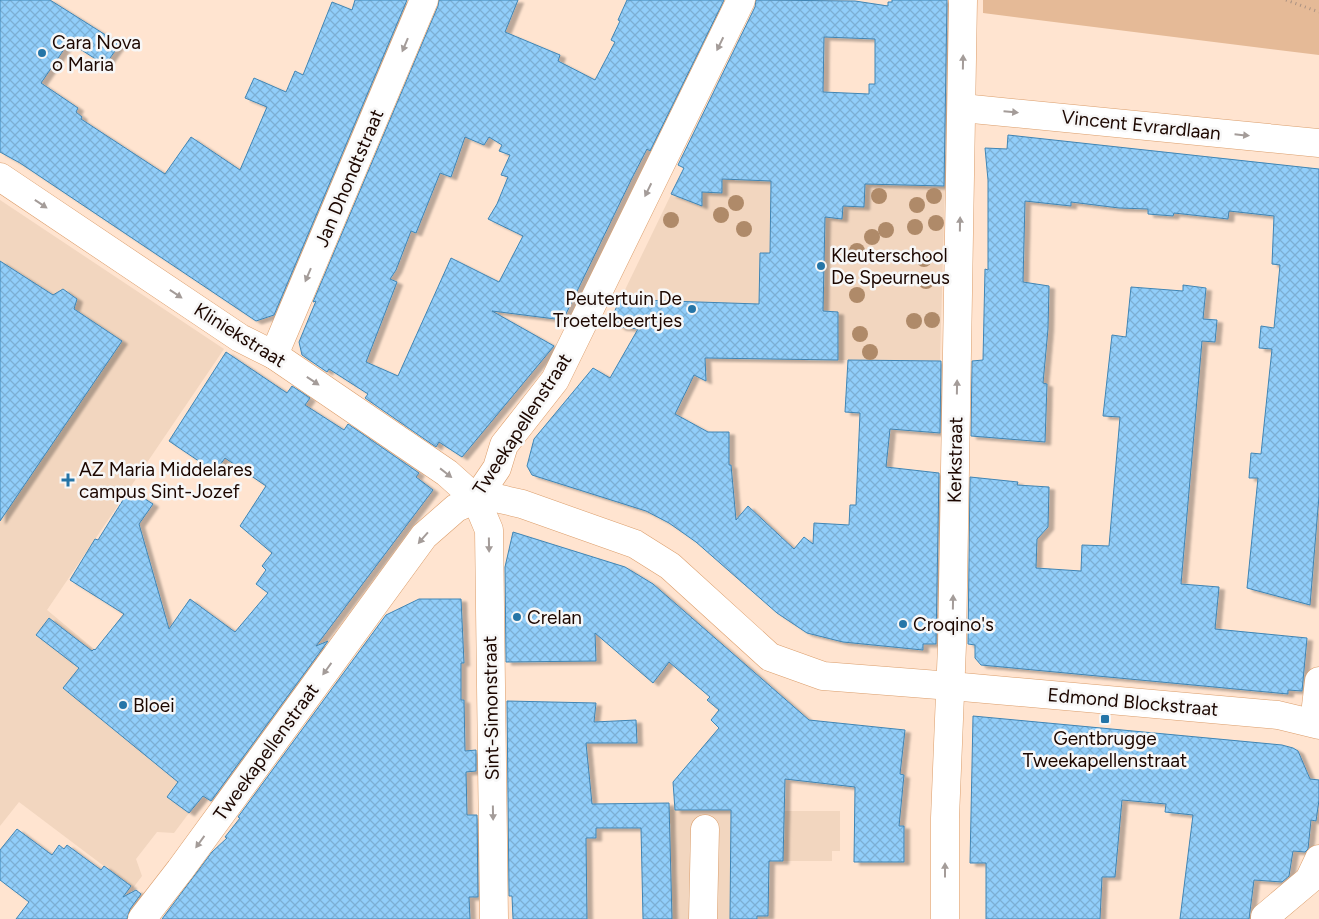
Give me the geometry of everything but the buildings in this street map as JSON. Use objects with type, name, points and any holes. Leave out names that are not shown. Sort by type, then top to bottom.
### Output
[{"type":"street","name":"Jan Dhondtstraat","points":[[274,355],[424,0]]},
{"type":"street","name":"Tweekapellenstraat","points":[[142,919],[180,870],[424,536],[456,508],[476,499],[497,468],[504,445],[555,380],[741,0]]},
{"type":"street","name":"Kerkstraat","points":[[945,919],[945,818],[951,686],[964,0]]},
{"type":"street","name":"Vincent Evrardlaan","points":[[962,108],[1319,143]]},
{"type":"street","name":"Kliniekstraat","points":[[0,177],[240,338],[274,355],[447,473],[476,499]]},
{"type":"street","name":"Edmond Blockstraat","points":[[476,499],[496,498],[522,504],[635,544],[670,566],[770,656],[823,676],[1278,714],[1317,724]]},
{"type":"street","name":"Sint-Simonstraat","points":[[476,499],[489,530],[494,919]]},
{"type":"street","points":[[1317,724],[1319,681]]},
{"type":"street","points":[[703,919],[705,828]]},
{"type":"street","points":[[1265,919],[1309,880],[1319,859]]},
{"type":"path","points":[[1286,0],[1319,12]]},
{"type":"shaded area","points":[[983,0],[1319,0],[1319,55],[983,13]]},
{"type":"shaded area","name":"Kleuterschool De Speurneus","points":[[679,178],[945,186],[940,361],[838,360],[608,325]]},
{"type":"shaded area","name":"AZ Maria Middelares campus Sint-Jozef","points":[[0,200],[224,349],[47,610],[94,649],[63,688],[178,782],[167,797],[189,813],[174,833],[157,832],[136,859],[142,876],[133,888],[19,802],[0,826]]},
{"type":"shaded area","points":[[641,810],[840,811],[840,851],[832,851],[832,861],[758,861],[757,919],[643,919]]},
{"type":"place","name":"Cara Nova o Maria","points":[[42,53]]},
{"type":"place","name":"Kleuterschool De Speurneus","points":[[821,266]]},
{"type":"place","name":"Peutertuin De Troetelbeertjes","points":[[692,309]]},
{"type":"place","name":"AZ Maria Middelares campus Sint-Jozef","points":[[68,480]]},
{"type":"place","name":"Crelan","points":[[517,617]]},
{"type":"place","name":"Croqino's","points":[[903,624]]},
{"type":"place","name":"Bloei","points":[[123,705]]},
{"type":"place","name":"Gentbrugge Tweekapellenstraat","points":[[1105,719]]}]
